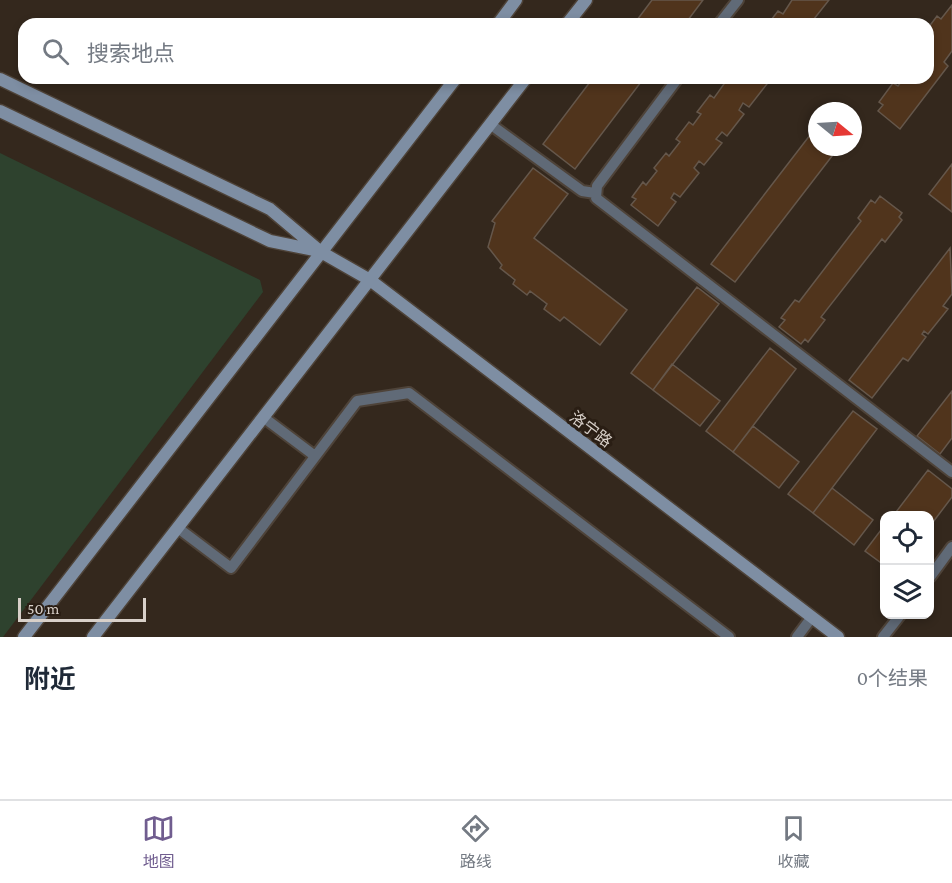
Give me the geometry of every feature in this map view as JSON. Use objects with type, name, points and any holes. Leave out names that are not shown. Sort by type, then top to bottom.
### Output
[{"type":"main road","points":[[502,18],[516,0]]},
{"type":"main road","points":[[572,18],[586,0]]},
{"type":"main road","points":[[0,79],[270,209],[321,252]]},
{"type":"main road","points":[[24,637],[451,84]]},
{"type":"main road","points":[[93,637],[521,84]]},
{"type":"main road","points":[[0,111],[270,241],[321,252]]},
{"type":"main road","name":"洛宁路","points":[[321,252],[370,280],[838,637]]},
{"type":"lane","points":[[724,18],[738,0]]},
{"type":"lane","points":[[674,84],[597,186],[596,198],[952,472]]},
{"type":"lane","points":[[490,124],[582,192],[595,193]]},
{"type":"lane","points":[[178,528],[231,568],[357,401],[409,393],[729,637]]},
{"type":"lane","points":[[264,417],[315,456]]},
{"type":"lane","points":[[934,572],[952,547]]},
{"type":"lane","points":[[797,637],[812,617]]},
{"type":"lane","points":[[884,637],[898,619]]},
{"type":"green space","points":[[0,153],[260,280],[263,292],[3,637],[0,637]]},
{"type":"building","points":[[652,0],[703,0],[690,18],[638,18]]},
{"type":"building","points":[[792,0],[829,0],[815,18],[773,18],[778,11],[783,14]]},
{"type":"building","points":[[952,5],[952,51],[944,62],[948,66],[900,129],[878,111],[883,105],[879,102],[892,84],[898,86],[900,84],[934,84],[934,20],[937,16],[941,19]]},
{"type":"building","points":[[588,84],[639,84],[575,169],[543,144]]},
{"type":"building","points":[[724,84],[767,84],[749,107],[743,103],[739,110],[744,114],[727,136],[722,132],[716,139],[722,143],[704,165],[699,161],[694,168],[699,173],[680,197],[674,193],[671,198],[676,202],[658,226],[631,205],[636,199],[632,197],[643,182],[646,185],[657,171],[654,168],[666,153],[669,156],[680,142],[676,139],[689,122],[693,125],[701,114],[697,112],[710,95],[714,98]]},
{"type":"building","points":[[808,138],[808,156],[832,156],[735,282],[711,264]]},
{"type":"building","points":[[952,164],[952,212],[929,194]]},
{"type":"building","points":[[533,168],[568,194],[534,238],[627,310],[600,345],[564,317],[560,321],[544,309],[547,304],[530,291],[527,295],[513,284],[515,280],[500,268],[502,265],[488,247],[495,223],[492,221]]},
{"type":"building","points":[[880,196],[902,213],[899,217],[902,220],[885,242],[882,239],[821,317],[825,320],[808,342],[805,339],[801,344],[779,327],[785,320],[781,318],[795,300],[799,302],[861,221],[858,218],[871,200],[875,203]]},
{"type":"building","points":[[950,248],[952,294],[943,306],[948,309],[928,334],[924,331],[922,334],[926,337],[908,361],[903,358],[872,398],[849,380]]},
{"type":"building","points":[[697,287],[719,304],[653,390],[631,373]]},
{"type":"building","points":[[770,348],[796,369],[733,452],[706,431]]},
{"type":"building","points":[[672,364],[720,401],[700,426],[653,390]]},
{"type":"building","points":[[952,391],[952,438],[940,454],[917,436]]},
{"type":"building","points":[[853,411],[877,429],[813,513],[788,494]]},
{"type":"building","points":[[753,426],[799,462],[779,488],[733,452]]},
{"type":"building","points":[[928,470],[952,489],[952,497],[934,521],[934,511],[897,511]]},
{"type":"building","points":[[832,488],[873,520],[854,545],[813,513]]},
{"type":"building","points":[[880,531],[880,562],[865,551]]}]
